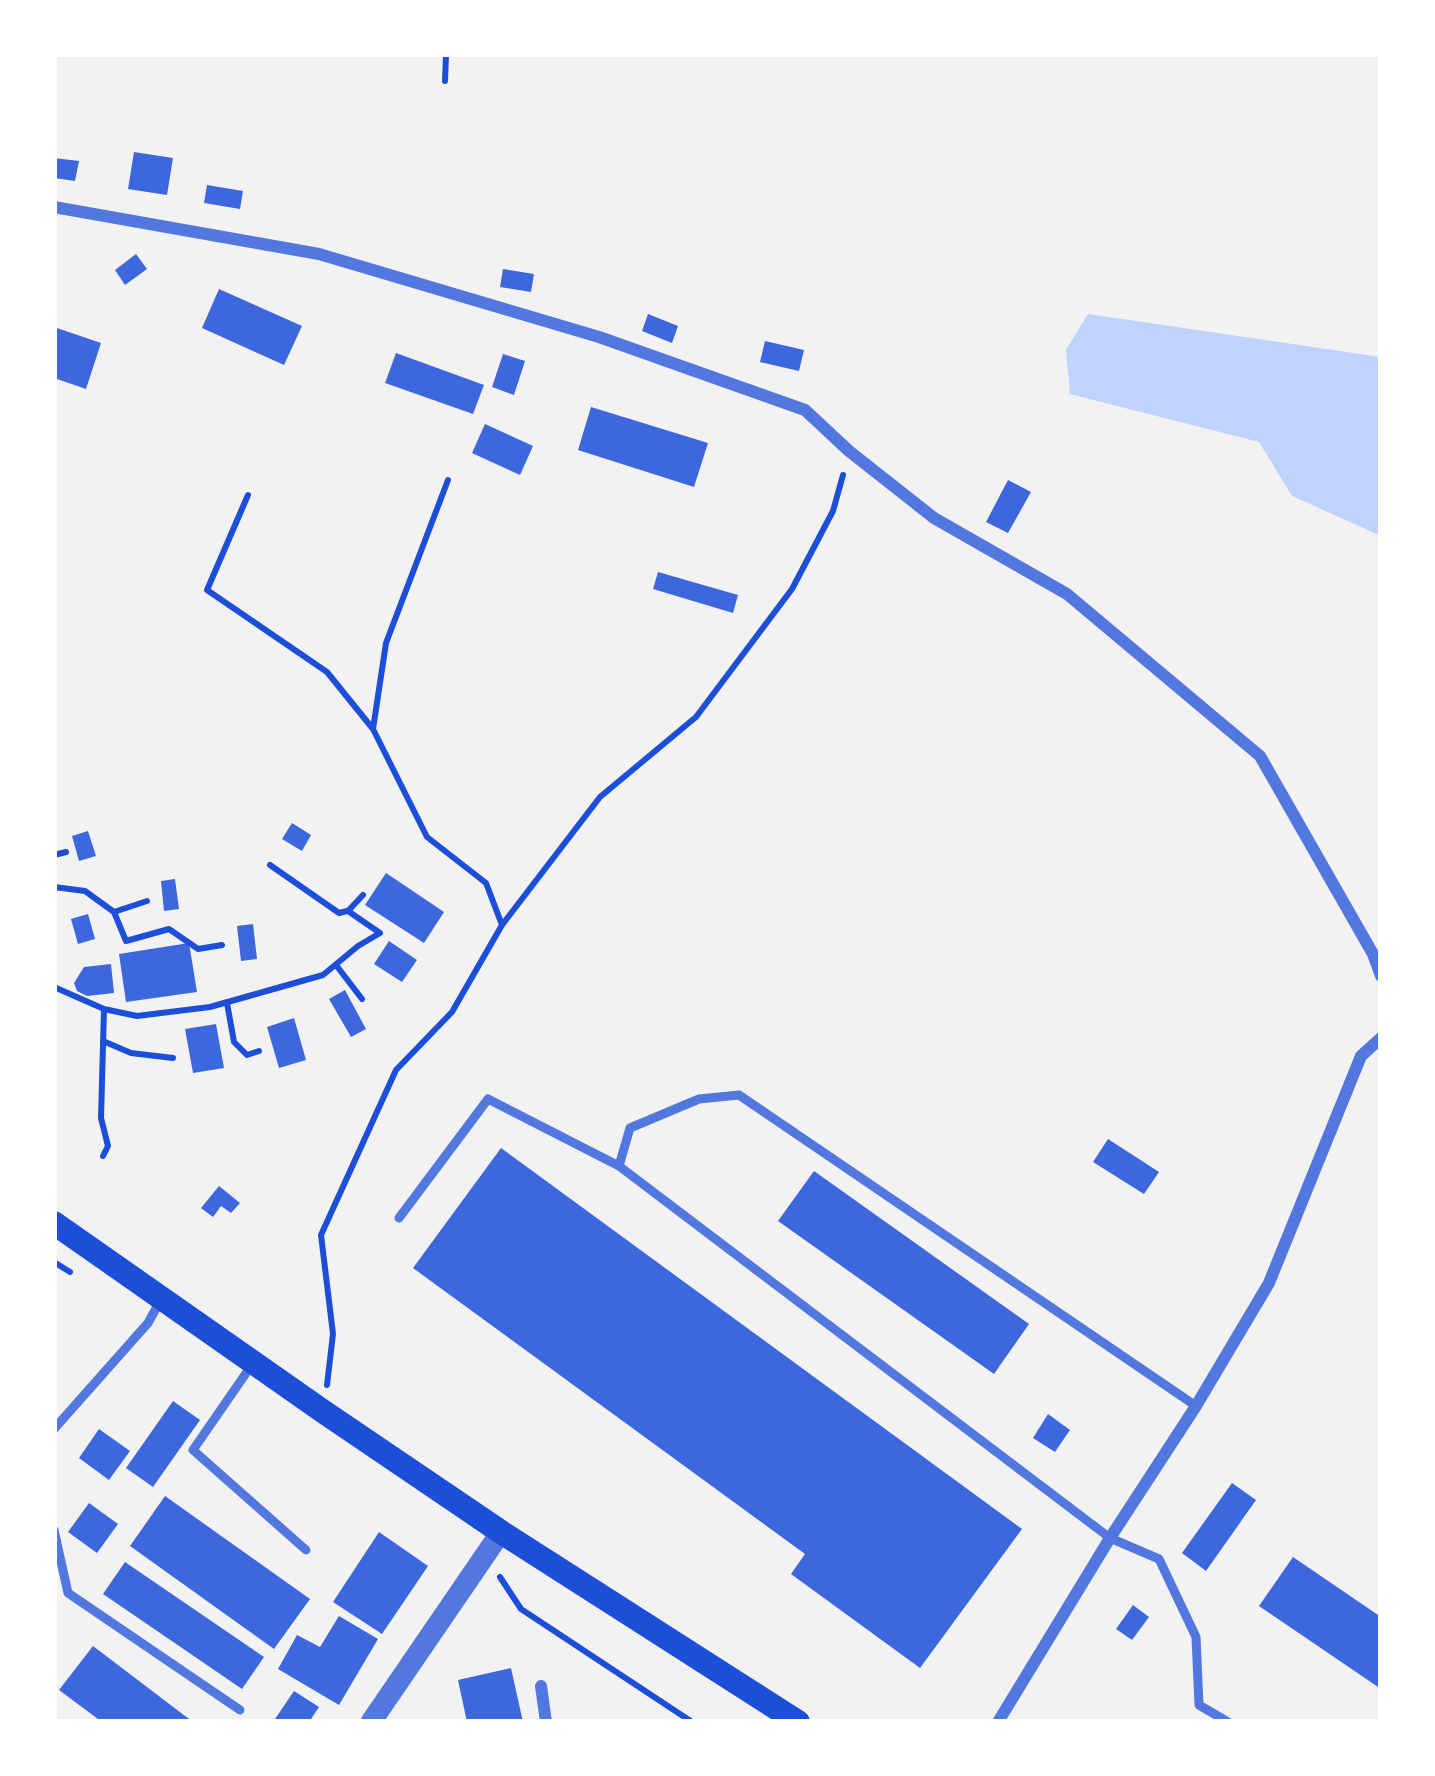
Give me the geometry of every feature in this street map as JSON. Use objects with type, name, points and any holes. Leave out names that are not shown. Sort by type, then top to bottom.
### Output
[{"type":"main road","points":[[54,1223],[501,1532],[798,1722]]},
{"type":"street","points":[[54,207],[319,254],[599,337],[805,410],[849,452],[934,518],[1067,594],[1259,756],[1373,954],[1381,976]]},
{"type":"street","points":[[998,1722],[1269,1283],[1361,1057],[1381,1038]]},
{"type":"street","points":[[371,1722],[501,1532]]},
{"type":"street","points":[[541,1686],[546,1722]]},
{"type":"lane","points":[[619,1166],[631,1128],[699,1099],[739,1095],[1196,1406]]},
{"type":"lane","points":[[399,1218],[488,1099],[619,1166],[1110,1538],[1160,1558],[1196,1636],[1199,1705],[1228,1722]]},
{"type":"lane","points":[[54,1430],[148,1323],[162,1298]]},
{"type":"lane","points":[[254,1361],[194,1450],[306,1550]]},
{"type":"lane","points":[[54,1530],[68,1593],[240,1710]]},
{"type":"path","points":[[445,81],[446,54]]},
{"type":"path","points":[[324,1412],[333,1334],[321,1235],[396,1070],[452,1012],[502,925],[600,797],[696,717],[792,589],[833,511],[849,452]]},
{"type":"path","points":[[374,729],[386,643],[448,480]]},
{"type":"path","points":[[248,495],[207,590],[327,672],[374,729],[427,837],[486,883],[502,925]]},
{"type":"path","points":[[54,854],[66,852]]},
{"type":"path","points":[[270,866],[339,914],[362,895]]},
{"type":"path","points":[[54,887],[85,891],[114,912],[126,941],[170,929],[198,950],[222,945]]},
{"type":"path","points":[[114,912],[146,901]]},
{"type":"path","points":[[54,988],[104,1009],[137,1016],[227,1003],[323,975],[380,933],[348,911]]},
{"type":"path","points":[[336,964],[362,999]]},
{"type":"path","points":[[227,1003],[234,1042],[247,1055],[259,1052]]},
{"type":"path","points":[[103,1156],[108,1146],[101,1118],[104,1009]]},
{"type":"path","points":[[103,1041],[131,1053],[173,1058]]},
{"type":"path","points":[[520,1609],[692,1722]]},
{"type":"water","points":[[1088,314],[1381,357],[1381,536],[1292,496],[1259,442],[1070,394],[1066,350]]},
{"type":"building","points":[[134,152],[173,158],[167,195],[128,189]]},
{"type":"building","points":[[54,158],[79,161],[75,181],[54,178]]},
{"type":"building","points":[[207,185],[243,191],[240,209],[204,203]]},
{"type":"building","points":[[136,254],[147,269],[125,285],[115,270]]},
{"type":"building","points":[[503,269],[534,274],[531,292],[500,287]]},
{"type":"building","points":[[219,289],[302,326],[284,365],[202,328]]},
{"type":"building","points":[[648,314],[678,326],[672,343],[642,331]]},
{"type":"building","points":[[54,327],[101,343],[86,389],[54,378]]},
{"type":"building","points":[[765,341],[804,350],[799,371],[760,362]]},
{"type":"building","points":[[396,353],[484,385],[473,414],[385,383]]},
{"type":"building","points":[[503,354],[525,361],[514,395],[492,387]]},
{"type":"building","points":[[591,407],[708,443],[694,487],[578,450]]},
{"type":"building","points":[[485,424],[533,446],[520,475],[472,453]]},
{"type":"building","points":[[1008,480],[1031,492],[1008,533],[986,522]]},
{"type":"building","points":[[658,572],[738,595],[733,613],[653,589]]},
{"type":"building","points":[[292,823],[311,835],[302,851],[282,839]]},
{"type":"building","points":[[88,831],[96,856],[79,861],[72,836]]},
{"type":"building","points":[[386,873],[444,912],[424,943],[365,905]]},
{"type":"building","points":[[175,879],[179,909],[164,911],[161,881]]},
{"type":"building","points":[[88,914],[95,939],[78,944],[71,919]]},
{"type":"building","points":[[253,924],[257,959],[241,961],[237,926]]},
{"type":"building","points":[[389,941],[417,960],[402,982],[374,964]]},
{"type":"building","points":[[189,943],[197,992],[126,1002],[119,954]]},
{"type":"building","points":[[111,964],[114,993],[87,996],[77,991],[74,983],[84,967]]},
{"type":"building","points":[[345,990],[366,1029],[351,1037],[329,999]]},
{"type":"building","points":[[294,1018],[306,1060],[279,1068],[267,1027]]},
{"type":"building","points":[[216,1024],[224,1068],[193,1073],[185,1029]]},
{"type":"building","points":[[1108,1139],[1159,1172],[1144,1194],[1093,1162]]},
{"type":"building","points":[[501,1148],[1022,1529],[920,1668],[791,1574],[805,1554],[413,1268]]},
{"type":"building","points":[[814,1171],[1029,1324],[994,1374],[778,1221]]},
{"type":"building","points":[[219,1186],[240,1203],[231,1213],[221,1206],[213,1217],[201,1208]]},
{"type":"building","points":[[173,1401],[200,1420],[153,1487],[126,1468]]},
{"type":"building","points":[[1048,1414],[1070,1430],[1055,1452],[1033,1438]]},
{"type":"building","points":[[99,1429],[130,1451],[109,1480],[79,1458]]},
{"type":"building","points":[[1232,1483],[1256,1500],[1206,1571],[1182,1553]]},
{"type":"building","points":[[165,1496],[310,1599],[274,1649],[130,1546]]},
{"type":"building","points":[[89,1503],[118,1524],[97,1553],[68,1532]]},
{"type":"building","points":[[379,1532],[428,1566],[382,1634],[333,1602]]},
{"type":"building","points":[[1293,1557],[1381,1617],[1381,1689],[1259,1606]]},
{"type":"building","points":[[125,1562],[264,1657],[242,1689],[103,1594]]},
{"type":"building","points":[[1133,1605],[1149,1617],[1132,1640],[1116,1629]]},
{"type":"building","points":[[339,1616],[378,1639],[339,1705],[278,1669],[297,1635],[320,1647]]},
{"type":"building","points":[[93,1646],[193,1722],[102,1722],[59,1690]]},
{"type":"building","points":[[511,1668],[523,1722],[467,1722],[458,1680]]},
{"type":"building","points":[[294,1691],[319,1707],[309,1722],[273,1722]]}]
